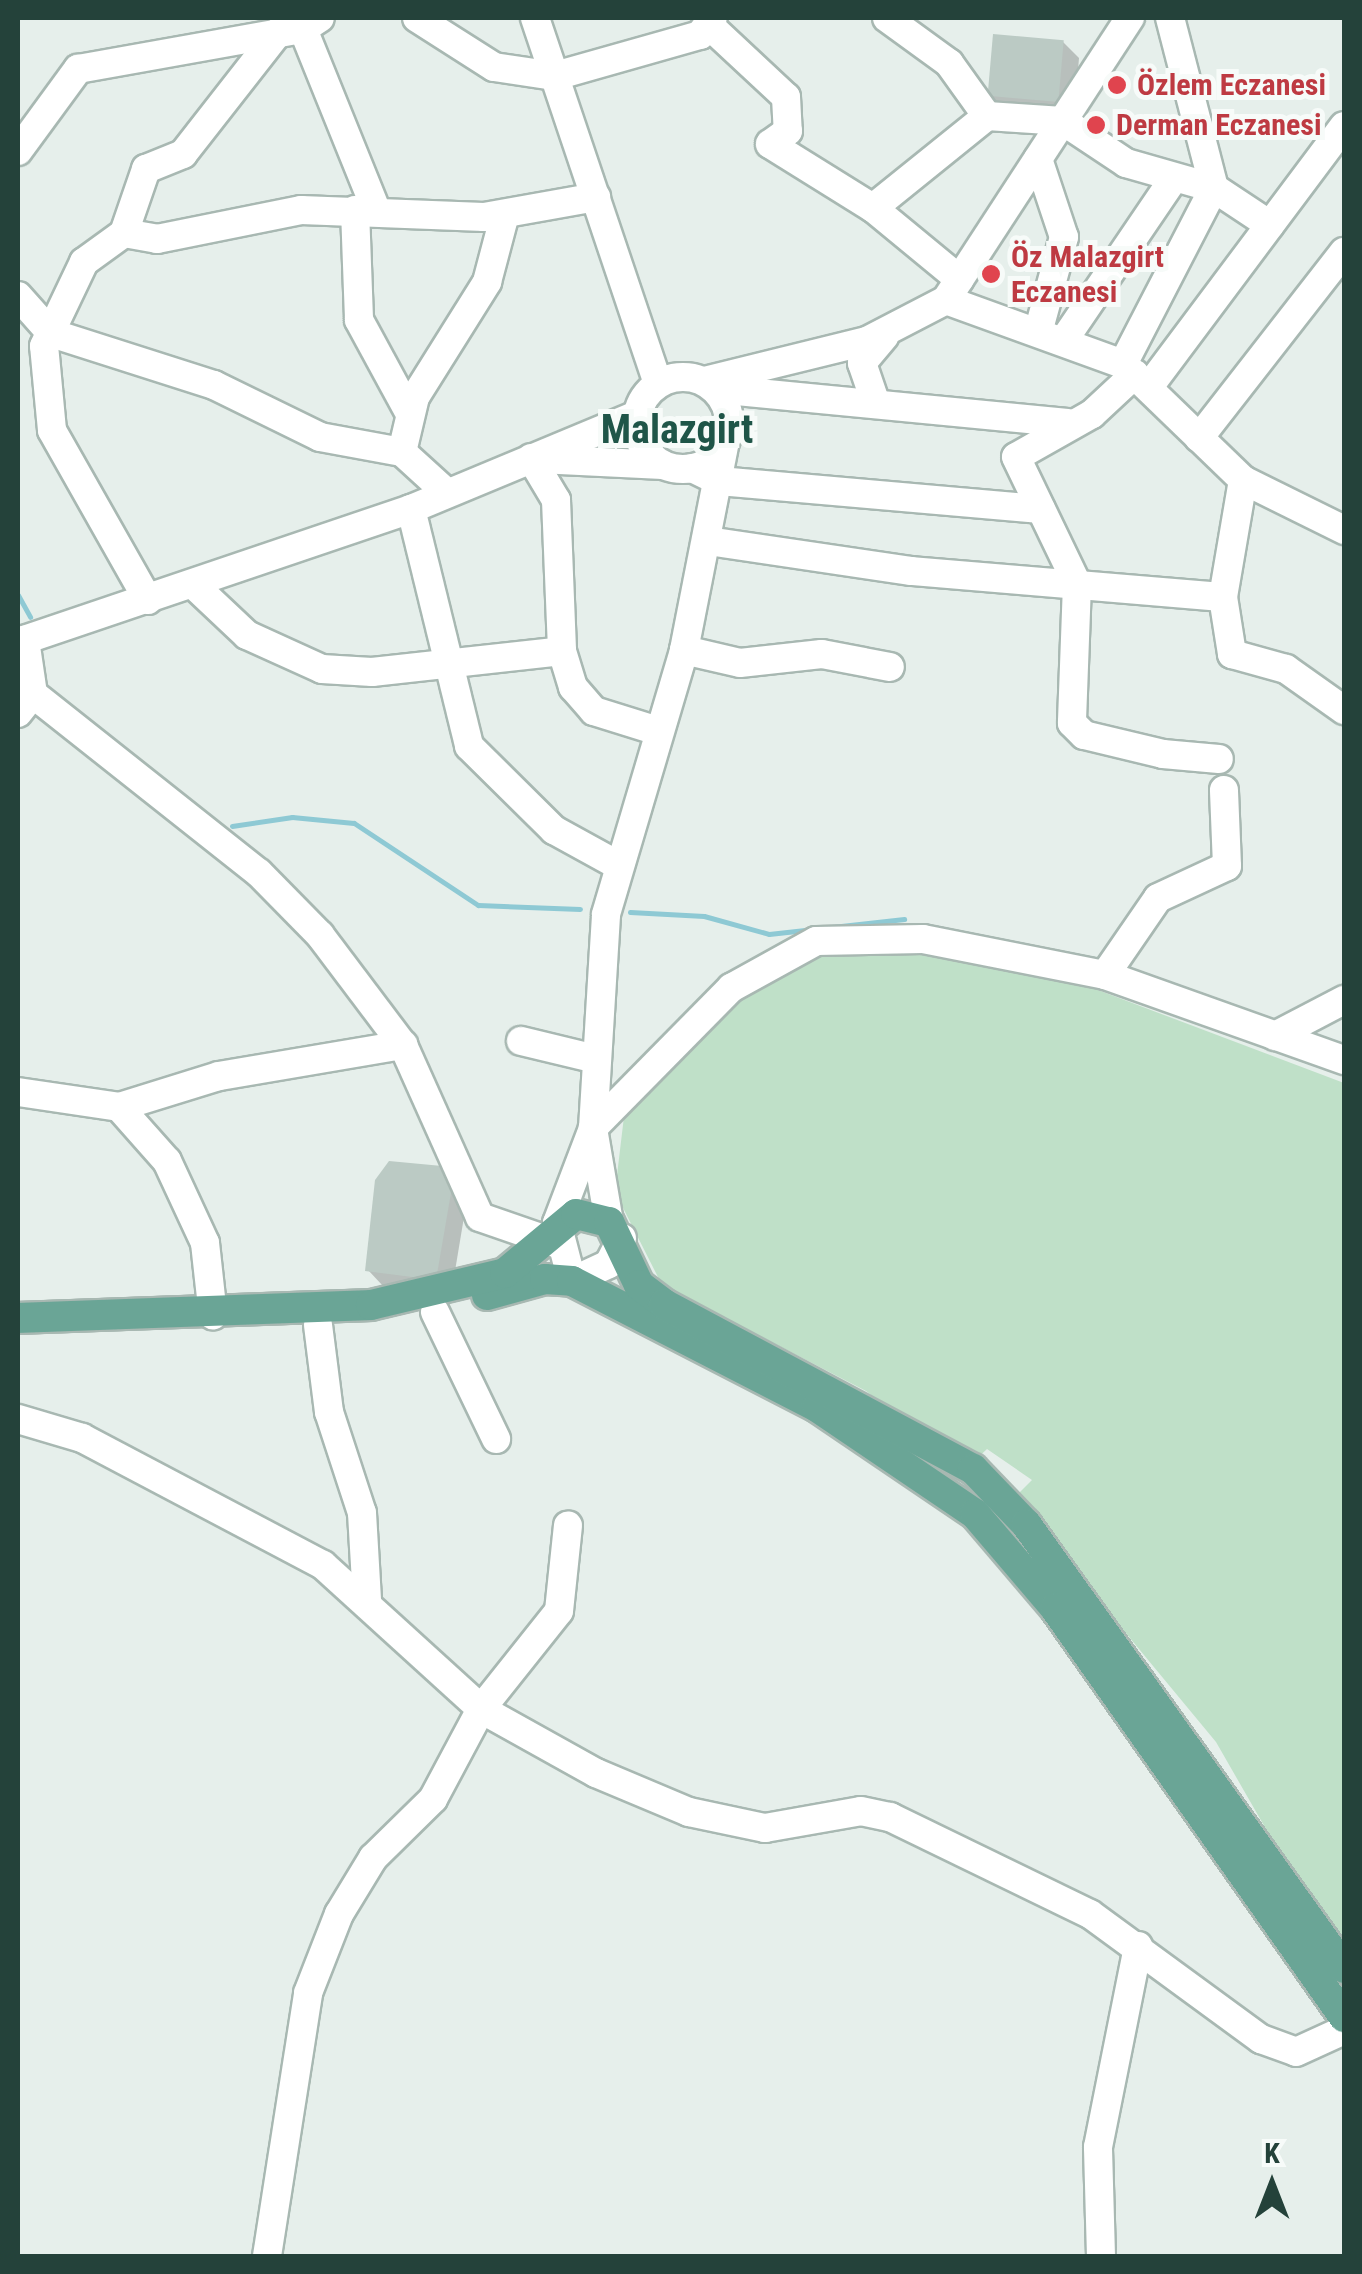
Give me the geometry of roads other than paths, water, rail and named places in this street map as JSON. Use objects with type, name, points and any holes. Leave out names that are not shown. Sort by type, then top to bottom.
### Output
[{"type":"main road","points":[[18,1318],[213,1316],[430,1293],[505,1273],[576,1214],[616,1230],[639,1286],[664,1304],[973,1469],[1026,1524],[1344,1968]]},
{"type":"main road","points":[[18,1338],[318,1326],[435,1312],[545,1278],[572,1281],[818,1407],[975,1514],[1055,1608],[1344,2018]]},
{"type":"street","points":[[417,18],[494,67],[555,76],[713,23],[786,97],[788,131],[770,144],[873,208],[953,290],[1137,374],[1243,480],[1344,530]]},
{"type":"street","points":[[535,18],[658,383]]},
{"type":"street","points":[[887,18],[949,63],[987,116]]},
{"type":"street","points":[[875,401],[862,362],[889,333],[953,290],[1130,18]]},
{"type":"street","points":[[1137,374],[1214,188],[1170,18]]},
{"type":"street","points":[[18,151],[78,68],[278,26]]},
{"type":"street","points":[[278,26],[366,210],[359,320],[409,412]]},
{"type":"street","points":[[148,600],[52,430],[41,366],[51,333],[84,262],[124,233],[146,169],[183,154],[278,26]]},
{"type":"street","points":[[873,208],[987,116],[1063,121],[1126,163],[1214,188],[1270,224]]},
{"type":"street","points":[[658,383],[875,401],[1030,430],[1072,424],[1137,374],[1270,224],[1344,126]]},
{"type":"street","points":[[1038,159],[1064,237],[1052,333]]},
{"type":"street","points":[[1052,333],[1174,178]]},
{"type":"street","points":[[124,233],[157,238],[278,212],[505,214],[596,197]]},
{"type":"street","points":[[402,452],[409,412],[472,313],[505,214]]},
{"type":"street","points":[[1199,438],[1339,270]]},
{"type":"street","points":[[18,296],[51,333],[214,385],[320,437],[402,452],[447,494]]},
{"type":"street","points":[[710,385],[889,333]]},
{"type":"street","points":[[553,1236],[480,1217],[403,1046],[260,873],[25,704],[21,641],[196,587],[411,509],[636,415],[658,383]]},
{"type":"street","points":[[710,385],[728,414],[708,541],[684,650],[614,863],[593,1128],[594,1177],[616,1230],[609,1264],[572,1281],[553,1236],[593,1128],[731,988],[816,941],[923,939],[1105,975],[1344,1060]]},
{"type":"street","points":[[636,415],[642,444],[663,465]]},
{"type":"street","points":[[1030,430],[1016,457],[1077,584],[1070,712],[1077,731],[1219,758]]},
{"type":"street","points":[[692,468],[726,441]]},
{"type":"street","points":[[529,458],[663,465],[692,468],[719,481],[1040,508]]},
{"type":"street","points":[[529,458],[556,500],[562,651],[587,706],[658,731]]},
{"type":"street","points":[[1243,480],[1223,597],[1232,654],[1286,669],[1344,710]]},
{"type":"street","points":[[411,509],[448,664],[477,761],[554,830],[614,863]]},
{"type":"street","points":[[708,541],[1223,597]]},
{"type":"street","points":[[196,587],[247,636],[322,669],[448,664],[562,651]]},
{"type":"street","points":[[684,650],[740,663],[822,654],[890,667]]},
{"type":"street","points":[[1105,975],[1158,898],[1226,866],[1224,790]]},
{"type":"street","points":[[1275,1036],[1344,1000]]},
{"type":"street","points":[[521,1041],[596,1059]]},
{"type":"street","points":[[18,1092],[119,1107],[219,1076],[403,1046]]},
{"type":"street","points":[[119,1107],[192,1202],[213,1316]]},
{"type":"street","points":[[435,1312],[496,1439]]},
{"type":"street","points":[[318,1326],[330,1412],[362,1513],[367,1600]]},
{"type":"street","points":[[18,1420],[82,1438],[280,1540],[367,1600],[481,1709],[596,1773],[710,1818],[783,1828],[862,1811],[890,1816],[1072,1903],[1281,2048],[1296,2052],[1344,2030]]},
{"type":"street","points":[[267,2256],[297,2046],[328,1944],[373,1858],[441,1788],[481,1709],[559,1611],[568,1525]]},
{"type":"street","points":[[1101,2256],[1098,2146],[1138,1946]]},
{"type":"waterway","points":[[18,595],[30,617]]},
{"type":"waterway","points":[[232,826],[292,817],[354,823],[478,905],[580,909]]},
{"type":"waterway","points":[[630,912],[704,916],[769,934],[904,919]]},
{"type":"place","name":"Özlem Eczanesi","points":[[1117,85]]},
{"type":"place","name":"Derman Eczanesi","points":[[1096,125]]},
{"type":"place","name":"Öz Malazgirt Eczanesi","points":[[991,274]]},
{"type":"district","name":"Malazgirt","points":[[677,430]]}]
